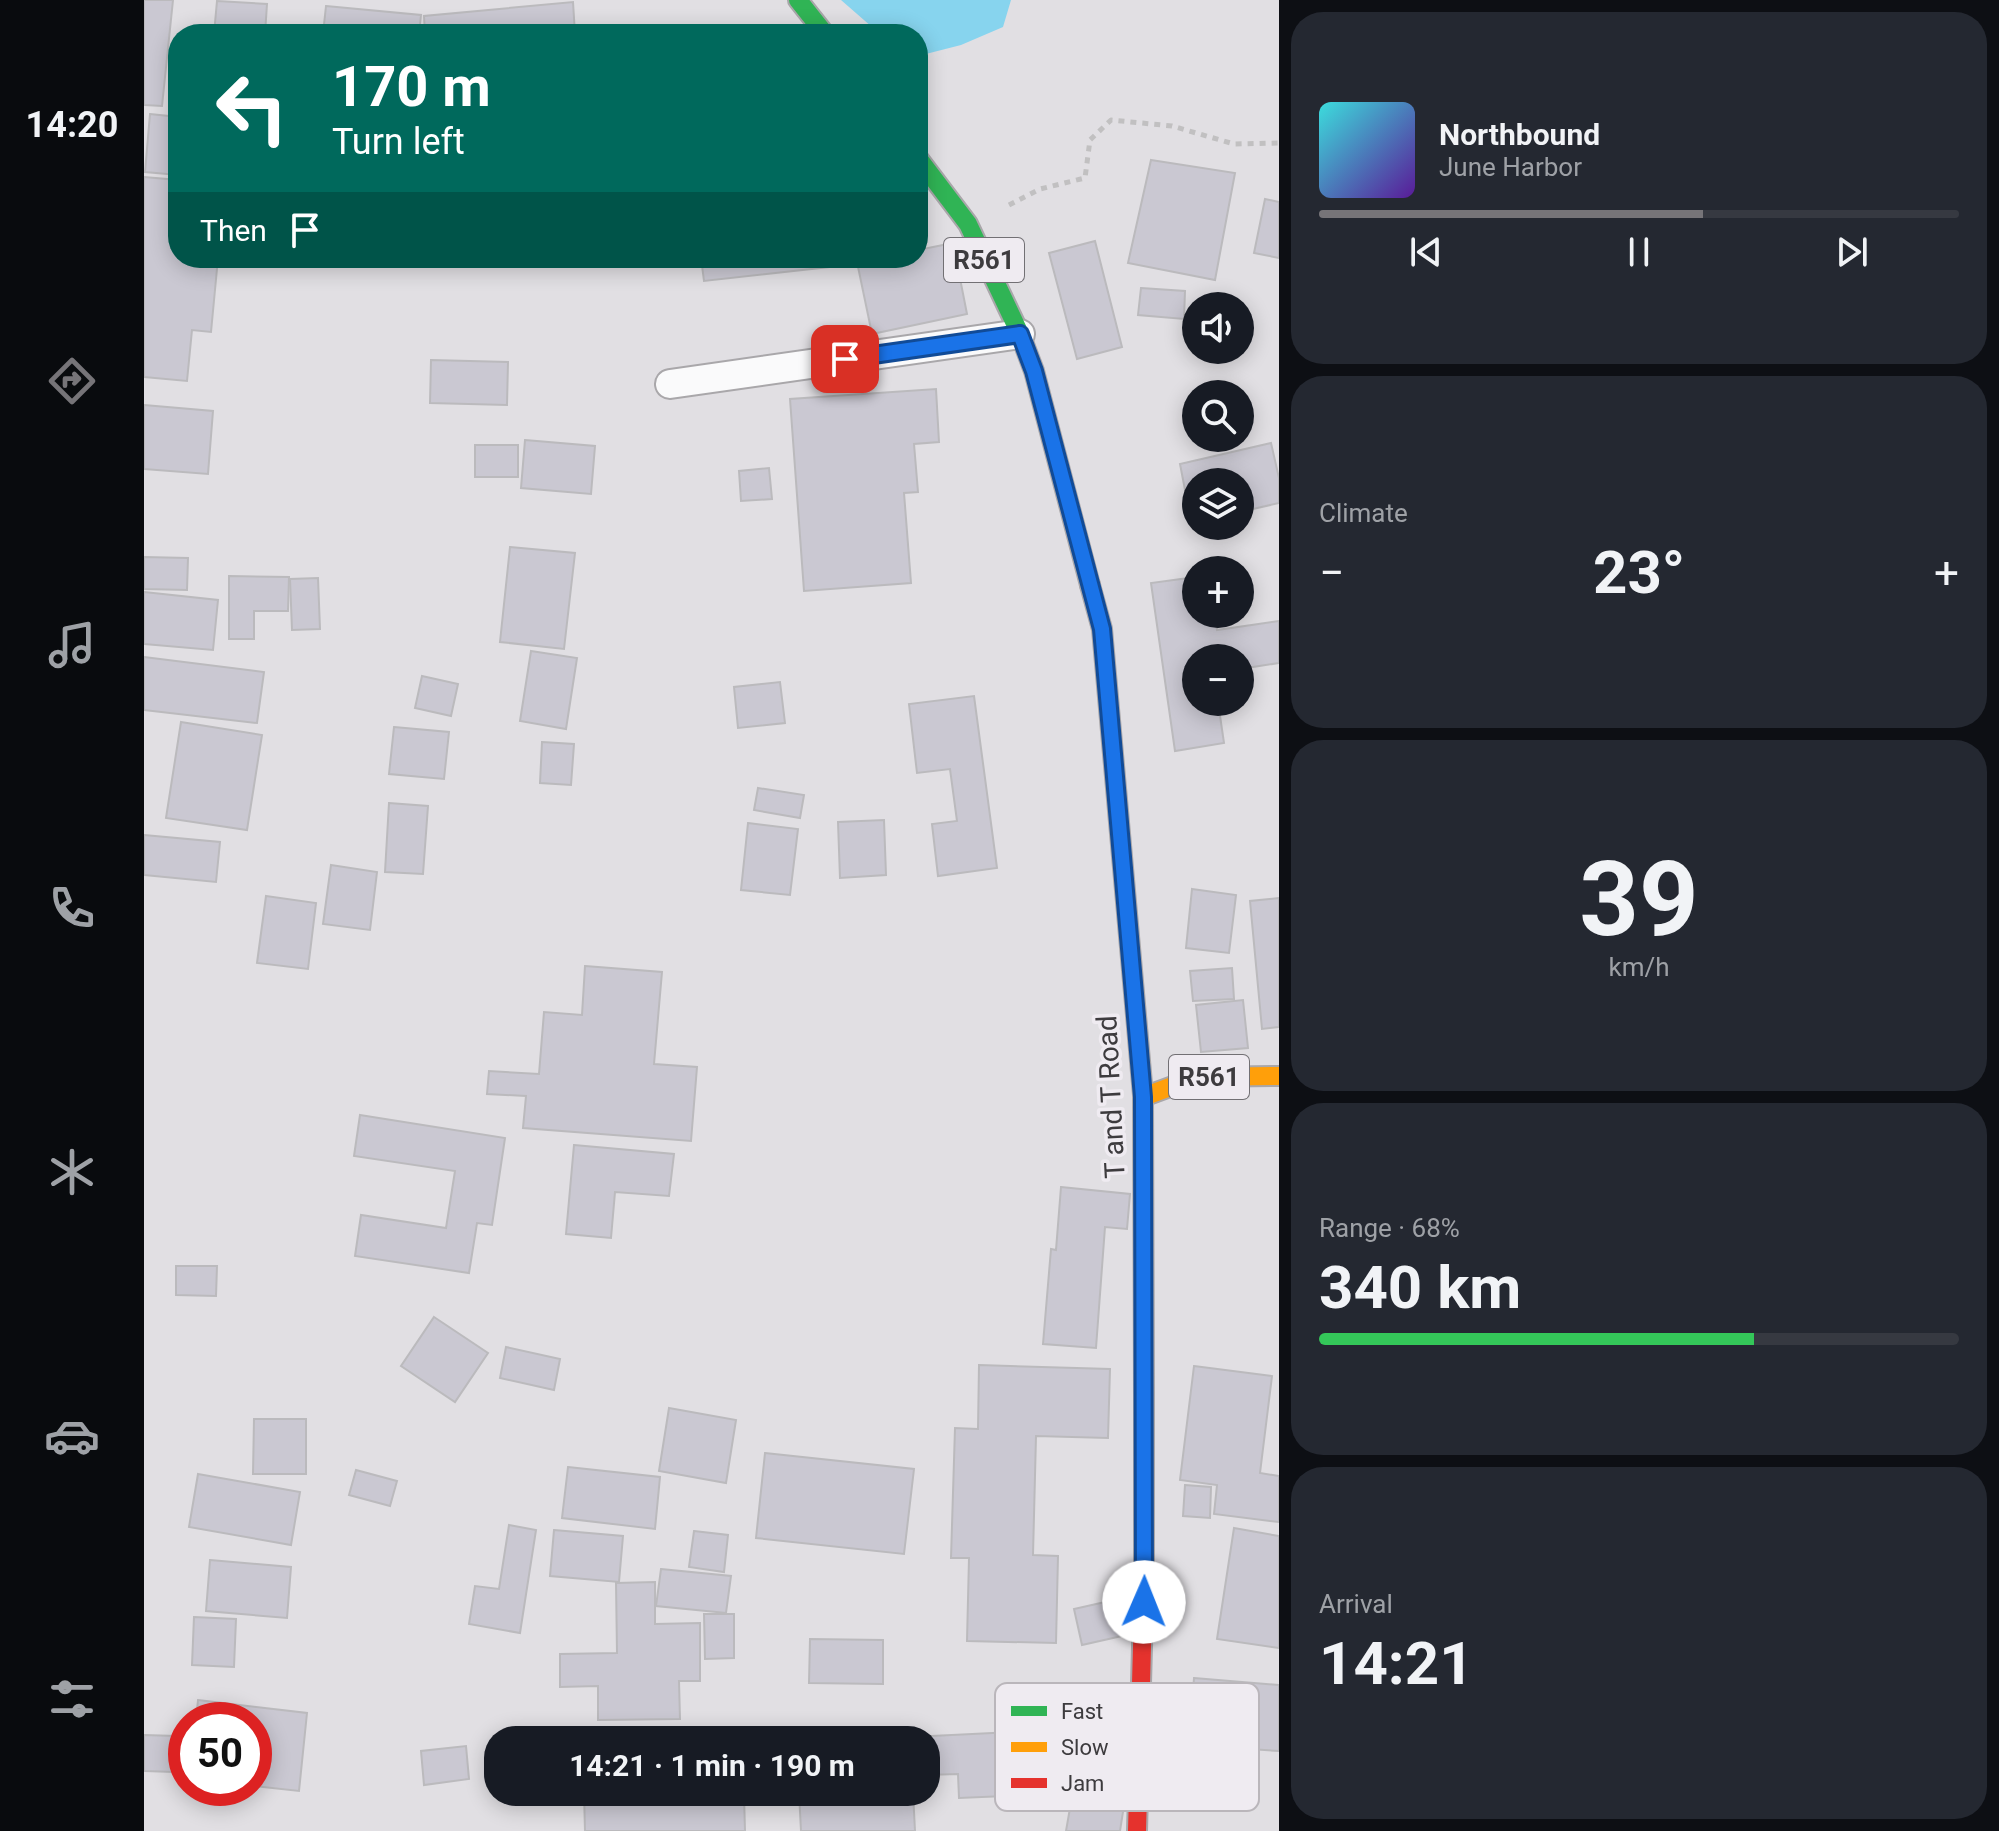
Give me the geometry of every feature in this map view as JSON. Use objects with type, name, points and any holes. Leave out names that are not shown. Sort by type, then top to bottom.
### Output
[{"type":"main road","points":[[798,0],[817,24]]},
{"type":"main road","name":"R561","points":[[928,171],[968,224],[1020,334]]},
{"type":"main road","name":"T and T Road","points":[[1020,334],[1034,371],[1102,629],[1143,1097],[1144,1573],[1141,1683]]},
{"type":"main road","name":"R561","points":[[1143,1097],[1197,1077],[1279,1076]]},
{"type":"main road","name":"T and T Road","points":[[1137,1831],[1138,1811]]},
{"type":"lane","points":[[670,384],[1020,334]]},
{"type":"path","points":[[968,224],[1040,189],[1085,178],[1090,140],[1111,120],[1172,126],[1234,144],[1279,143]]},
{"type":"water","points":[[841,0],[1011,0],[1003,27],[961,45],[928,53],[928,24],[869,24]]},
{"type":"building","points":[[144,0],[173,0],[171,24],[168,24],[162,106],[144,105]]},
{"type":"building","points":[[217,1],[267,4],[266,24],[215,24]]},
{"type":"building","points":[[573,2],[574,24],[424,24],[424,16]]},
{"type":"building","points":[[326,6],[421,15],[420,24],[324,24]]},
{"type":"building","points":[[150,114],[168,116],[168,174],[145,172]]},
{"type":"building","points":[[1151,160],[1235,173],[1215,280],[1128,263]]},
{"type":"building","points":[[144,177],[168,179],[168,268],[217,268],[211,332],[192,330],[187,381],[144,377]]},
{"type":"building","points":[[1265,199],[1279,202],[1279,258],[1254,253]]},
{"type":"building","points":[[1095,241],[1122,347],[1077,359],[1049,253]]},
{"type":"building","points":[[953,243],[967,314],[872,334],[858,268],[928,268],[928,248]]},
{"type":"building","points":[[702,268],[820,268],[704,281]]},
{"type":"building","points":[[1141,288],[1185,291],[1182,292],[1182,319],[1138,315]]},
{"type":"building","points":[[431,360],[508,362],[507,405],[430,403]]},
{"type":"building","points":[[936,389],[939,442],[914,444],[918,492],[904,493],[911,583],[804,591],[790,399]]},
{"type":"building","points":[[144,405],[213,411],[208,474],[144,469]]},
{"type":"building","points":[[525,440],[595,446],[591,494],[521,488]]},
{"type":"building","points":[[1271,443],[1279,478],[1279,503],[1254,509],[1254,468],[1182,468],[1182,474],[1180,464],[1232,452],[1254,452],[1254,447]]},
{"type":"building","points":[[475,445],[518,445],[518,477],[475,477]]},
{"type":"building","points":[[769,468],[772,499],[741,501],[739,471]]},
{"type":"building","points":[[510,547],[575,553],[564,649],[500,642]]},
{"type":"building","points":[[144,557],[188,558],[187,590],[144,589]]},
{"type":"building","points":[[229,576],[289,577],[288,611],[254,611],[254,639],[229,639]]},
{"type":"building","points":[[318,578],[320,629],[292,630],[290,579]]},
{"type":"building","points":[[1182,579],[1182,628],[1254,628],[1254,625],[1279,621],[1279,663],[1254,667],[1254,644],[1182,644],[1182,716],[1220,716],[1224,743],[1175,751],[1151,583]]},
{"type":"building","points":[[144,592],[218,600],[213,650],[144,644]]},
{"type":"building","points":[[531,651],[577,658],[566,729],[520,721]]},
{"type":"building","points":[[144,657],[264,672],[257,723],[144,710]]},
{"type":"building","points":[[422,676],[458,684],[451,716],[415,708]]},
{"type":"building","points":[[780,682],[785,723],[738,728],[734,687]]},
{"type":"building","points":[[974,696],[997,868],[938,876],[932,824],[957,821],[950,769],[917,773],[909,704]]},
{"type":"building","points":[[181,722],[262,735],[247,830],[166,818]]},
{"type":"building","points":[[394,727],[449,732],[444,779],[389,774]]},
{"type":"building","points":[[542,742],[574,744],[571,785],[540,783]]},
{"type":"building","points":[[758,788],[804,795],[800,818],[754,810]]},
{"type":"building","points":[[389,803],[428,806],[423,874],[385,872]]},
{"type":"building","points":[[884,820],[886,875],[840,878],[838,822]]},
{"type":"building","points":[[748,823],[798,829],[790,895],[741,890]]},
{"type":"building","points":[[144,835],[220,842],[216,882],[144,875]]},
{"type":"building","points":[[331,865],[377,872],[370,930],[323,924]]},
{"type":"building","points":[[1192,889],[1236,895],[1229,953],[1186,948]]},
{"type":"building","points":[[266,896],[316,903],[308,969],[257,963]]},
{"type":"building","points":[[1279,898],[1279,1027],[1262,1029],[1250,901]]},
{"type":"building","points":[[585,966],[662,972],[654,1064],[697,1067],[691,1141],[523,1128],[526,1096],[487,1094],[489,1071],[539,1074],[544,1012],[582,1015]]},
{"type":"building","points":[[1232,968],[1234,999],[1193,1001],[1190,971]]},
{"type":"building","points":[[1243,1000],[1248,1048],[1201,1052],[1196,1005]]},
{"type":"building","points":[[360,1115],[505,1138],[492,1225],[477,1223],[469,1273],[355,1256],[361,1215],[446,1228],[455,1171],[354,1156]]},
{"type":"building","points":[[574,1145],[674,1154],[669,1196],[615,1192],[611,1238],[566,1234]]},
{"type":"building","points":[[1061,1187],[1130,1194],[1127,1229],[1105,1227],[1096,1348],[1043,1344],[1051,1249],[1056,1250]]},
{"type":"building","points":[[176,1266],[217,1266],[216,1296],[176,1295]]},
{"type":"building","points":[[434,1317],[488,1353],[455,1402],[401,1366]]},
{"type":"building","points":[[506,1347],[560,1359],[554,1390],[500,1378]]},
{"type":"building","points":[[979,1365],[1110,1369],[1108,1438],[1036,1436],[1033,1555],[1058,1556],[1056,1643],[967,1641],[969,1558],[951,1558],[955,1428],[978,1429]]},
{"type":"building","points":[[1194,1366],[1272,1376],[1260,1473],[1279,1476],[1279,1522],[1214,1514],[1217,1485],[1180,1480]]},
{"type":"building","points":[[669,1408],[736,1420],[726,1483],[659,1471]]},
{"type":"building","points":[[254,1419],[306,1419],[306,1474],[253,1474]]},
{"type":"building","points":[[765,1453],[914,1469],[904,1554],[756,1538]]},
{"type":"building","points":[[568,1467],[660,1477],[655,1529],[562,1518]]},
{"type":"building","points":[[356,1470],[397,1481],[390,1506],[349,1495]]},
{"type":"building","points":[[198,1474],[300,1492],[291,1545],[189,1527]]},
{"type":"building","points":[[1185,1485],[1211,1487],[1210,1518],[1183,1516]]},
{"type":"building","points":[[509,1525],[536,1530],[520,1633],[469,1624],[475,1586],[499,1589]]},
{"type":"building","points":[[1234,1528],[1279,1536],[1279,1648],[1217,1639]]},
{"type":"building","points":[[554,1530],[623,1536],[619,1582],[550,1576]]},
{"type":"building","points":[[694,1531],[728,1535],[724,1572],[689,1567]]},
{"type":"building","points":[[210,1560],[291,1567],[287,1618],[206,1611]]},
{"type":"building","points":[[661,1569],[731,1576],[726,1613],[656,1606]]},
{"type":"building","points":[[655,1582],[655,1624],[700,1623],[700,1681],[679,1681],[680,1719],[598,1720],[598,1686],[560,1687],[560,1654],[617,1653],[616,1583]]},
{"type":"building","points":[[1114,1600],[1122,1636],[1082,1645],[1074,1609]]},
{"type":"building","points":[[704,1614],[734,1614],[734,1658],[705,1659]]},
{"type":"building","points":[[194,1617],[236,1619],[234,1667],[192,1665]]},
{"type":"building","points":[[810,1639],[883,1640],[883,1684],[809,1683]]},
{"type":"building","points":[[1194,1678],[1255,1683],[1194,1683]]},
{"type":"building","points":[[1259,1683],[1279,1685],[1279,1751],[1259,1750]]},
{"type":"building","points":[[272,1709],[307,1713],[299,1791],[272,1788]]},
{"type":"building","points":[[995,1733],[995,1796],[959,1798],[958,1774],[940,1775],[940,1736]]},
{"type":"building","points":[[144,1735],[168,1736],[168,1772],[144,1771]]},
{"type":"building","points":[[466,1746],[469,1779],[424,1785],[421,1751]]},
{"type":"building","points":[[584,1806],[744,1806],[745,1831],[585,1831]]},
{"type":"building","points":[[800,1806],[914,1806],[915,1831],[801,1831]]},
{"type":"building","points":[[1070,1811],[1123,1811],[1120,1831],[1066,1831]]},
{"type":"traffic: fast","points":[[798,0],[817,24]]},
{"type":"traffic: fast","points":[[928,171],[968,224],[1020,334],[1034,371],[1090,585]]},
{"type":"traffic: fast","points":[[1143,1097],[1144,1394]]},
{"type":"traffic: slow","points":[[1143,1095],[1197,1077],[1279,1076]]},
{"type":"traffic: jam","points":[[1090,585],[1102,629],[1143,1095]]},
{"type":"traffic: jam","points":[[1141,1683],[1144,1394]]},
{"type":"traffic: jam","points":[[1137,1831],[1138,1811]]},
{"type":"route","points":[[845,359],[1020,334],[1034,371],[1102,629],[1143,1097],[1144,1602]]}]
